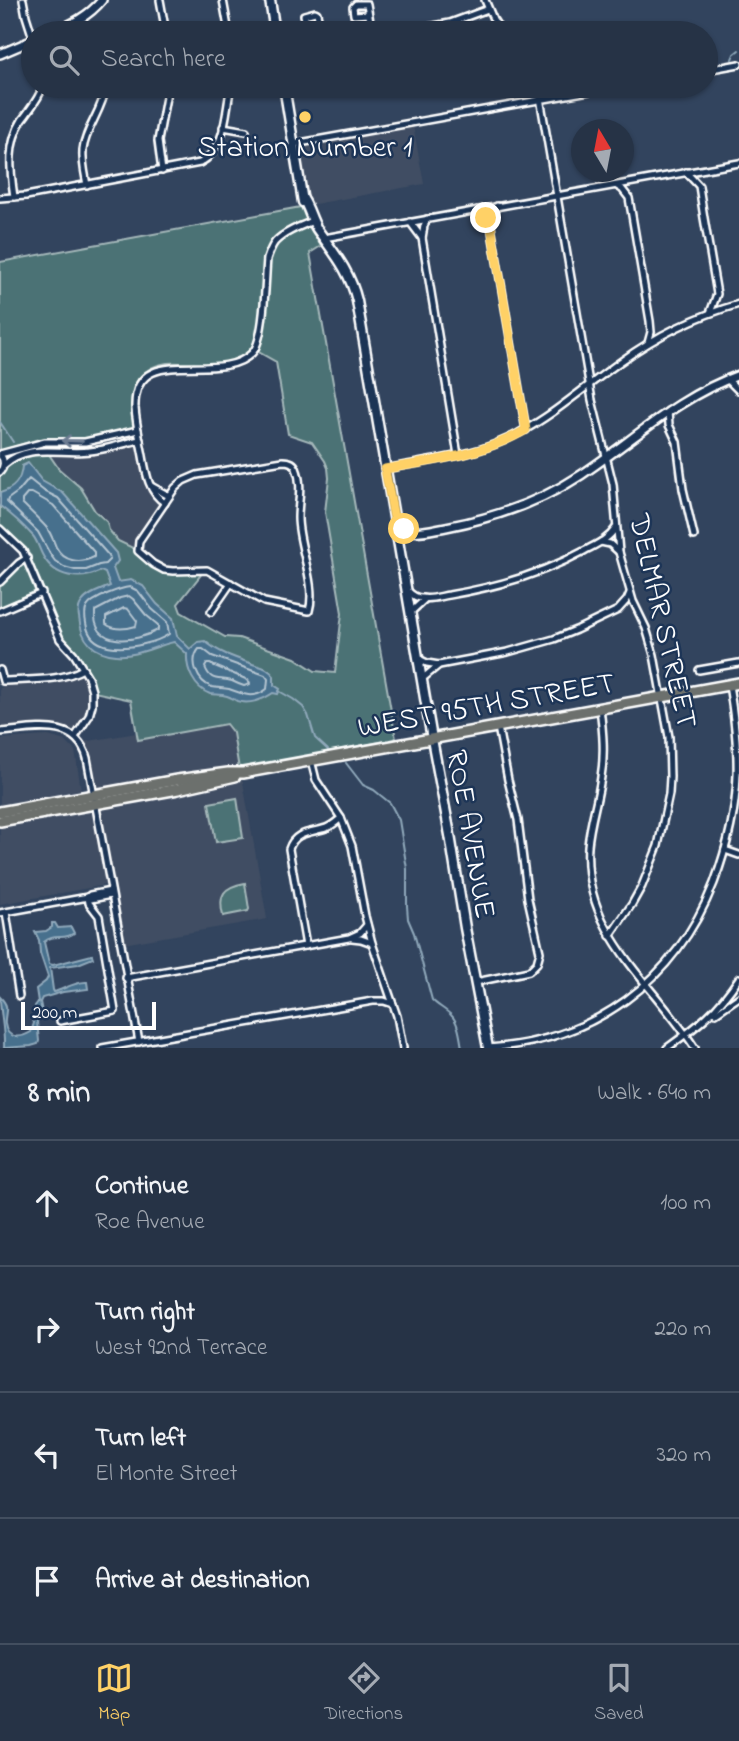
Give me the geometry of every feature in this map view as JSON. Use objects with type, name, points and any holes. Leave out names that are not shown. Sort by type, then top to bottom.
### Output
[{"type":"main road","points":[[270,0],[273,21]]},
{"type":"main road","name":"ROE AVENUE","points":[[286,98],[303,199],[321,244],[338,260]]},
{"type":"main road","name":"ROE AVENUE","points":[[311,222],[335,252],[357,301],[488,1048]]},
{"type":"main road","name":"WEST 95TH STREET","points":[[0,821],[177,780],[243,773],[734,684]]},
{"type":"main road","name":"WEST 95TH STREET","points":[[0,812],[94,799]]},
{"type":"street","points":[[23,0],[28,21]]},
{"type":"street","points":[[80,20],[102,0]]},
{"type":"street","points":[[160,0],[164,21]]},
{"type":"street","points":[[223,0],[227,21]]},
{"type":"street","points":[[485,0],[495,21]]},
{"type":"street","points":[[455,21],[488,9]]},
{"type":"street","points":[[368,14],[369,21]]},
{"type":"street","points":[[0,54],[21,44]]},
{"type":"street","points":[[718,68],[739,64]]},
{"type":"street","points":[[14,197],[10,167],[12,146],[19,125],[37,98]]},
{"type":"street","points":[[88,184],[82,158],[83,149],[104,98]]},
{"type":"street","points":[[162,171],[158,141],[166,98]]},
{"type":"street","points":[[0,198],[195,165],[207,159],[216,149],[229,98]]},
{"type":"street","points":[[294,144],[551,98]]},
{"type":"street","name":"DELMAR STREET","points":[[540,100],[589,385],[613,484],[619,552],[630,592],[646,628],[654,655],[669,737],[670,777],[663,829],[642,886],[610,936]]},
{"type":"street","points":[[223,127],[246,131]]},
{"type":"street","points":[[324,238],[739,163]]},
{"type":"street","points":[[705,169],[699,186],[717,294],[730,307]]},
{"type":"street","points":[[686,172],[699,186]]},
{"type":"street","points":[[629,198],[636,181]]},
{"type":"street","points":[[615,185],[629,198],[650,321],[648,343]]},
{"type":"street","points":[[497,206],[491,226],[526,430]]},
{"type":"street","points":[[478,210],[491,226]]},
{"type":"street","points":[[427,219],[422,238],[458,455]]},
{"type":"street","points":[[165,503],[155,495],[145,469],[135,407],[136,395],[142,382],[152,372],[168,367],[230,366],[241,362],[252,353],[261,332],[267,259],[276,241],[311,222]]},
{"type":"street","points":[[410,222],[422,238]]},
{"type":"street","points":[[710,313],[717,294]]},
{"type":"street","points":[[385,469],[486,448],[526,430],[648,343],[710,313],[739,304]]},
{"type":"street","points":[[650,321],[655,329],[668,332]]},
{"type":"street","points":[[395,523],[401,528],[416,532],[471,522],[535,501],[566,484],[691,396],[739,375]]},
{"type":"street","points":[[727,379],[739,388],[739,396]]},
{"type":"street","points":[[668,411],[669,425],[677,442],[682,489],[694,536]]},
{"type":"street","points":[[655,421],[669,425]]},
{"type":"street","points":[[4,465],[0,454],[45,442],[93,441],[138,430]]},
{"type":"street","points":[[0,472],[12,458],[26,453],[49,450],[89,452],[140,440]]},
{"type":"street","points":[[283,461],[296,466],[301,491],[299,523],[311,595],[309,611],[264,602],[207,570],[173,571],[153,564],[140,553],[139,541],[169,496],[178,484],[197,475],[283,461]]},
{"type":"street","points":[[151,486],[169,496]]},
{"type":"street","points":[[406,588],[413,595],[425,599],[517,579],[563,562],[601,542],[617,526]]},
{"type":"street","points":[[0,529],[19,546],[27,558],[60,639],[88,677],[92,705],[89,716],[75,737]]},
{"type":"street","points":[[399,547],[416,532]]},
{"type":"street","points":[[601,542],[610,544],[619,552]]},
{"type":"street","points":[[0,582],[27,558]]},
{"type":"street","points":[[211,612],[231,583]]},
{"type":"street","points":[[618,610],[630,592]]},
{"type":"street","points":[[0,611],[41,593]]},
{"type":"street","points":[[410,613],[425,599]]},
{"type":"street","points":[[418,659],[439,665],[482,658],[531,646],[576,630],[618,610],[626,608],[638,611]]},
{"type":"street","points":[[699,670],[739,663]]},
{"type":"street","points":[[422,679],[439,665]]},
{"type":"street","points":[[0,670],[3,681],[64,676],[83,669]]},
{"type":"street","points":[[488,1048],[543,1039],[578,1028],[610,1012],[646,984],[675,953],[694,926],[711,890],[733,817],[737,777],[734,684]]},
{"type":"street","points":[[600,708],[604,754],[589,837],[588,862],[593,899],[610,936],[695,1048]]},
{"type":"street","points":[[475,982],[529,971],[537,963],[540,952],[528,900],[519,820],[498,727]]},
{"type":"street","points":[[0,732],[56,729],[75,737],[83,747],[139,1042]]},
{"type":"street","points":[[311,760],[316,780],[341,818],[353,851],[367,924],[393,1004],[403,1048]]},
{"type":"street","points":[[306,946],[289,849],[298,835],[329,827],[341,818]]},
{"type":"street","points":[[329,827],[346,833]]},
{"type":"street","points":[[725,850],[739,855]]},
{"type":"street","points":[[19,996],[3,912],[111,893]]},
{"type":"street","points":[[60,1021],[115,1011],[99,916],[89,903],[88,897]]},
{"type":"street","points":[[126,978],[349,938],[360,933],[367,924]]},
{"type":"street","points":[[349,938],[372,943]]},
{"type":"street","points":[[702,1023],[739,978]]},
{"type":"street","points":[[373,1001],[385,993],[387,987]]},
{"type":"street","points":[[667,1048],[739,997]]},
{"type":"street","points":[[102,1048],[373,1001],[393,1004]]},
{"type":"shaded area","points":[[413,126],[424,184],[309,205],[298,149],[300,146]]},
{"type":"shaded area","points":[[136,444],[148,490],[160,504],[136,541],[135,549],[118,541],[81,488],[59,469],[48,453],[87,455]]},
{"type":"shaded area","points":[[81,674],[86,679],[89,707],[76,731],[53,725],[0,729],[1,683],[57,683],[58,680]]},
{"type":"shaded area","points":[[226,724],[233,733],[239,769],[98,791],[96,789],[83,742],[137,733],[138,740]]},
{"type":"shaded area","points":[[48,736],[65,741],[75,751],[81,790],[0,805],[0,739]]},
{"type":"shaded area","points":[[242,777],[267,919],[123,944],[99,807]]},
{"type":"shaded area","points":[[90,808],[105,885],[0,904],[0,823]]},
{"type":"green space","points":[[301,207],[321,246],[310,253],[396,739],[239,769],[233,733],[226,724],[138,740],[131,700],[94,692],[87,669],[59,633],[27,553],[0,525],[0,475],[13,460],[48,453],[59,469],[81,488],[118,541],[135,549],[151,566],[167,574],[203,572],[178,604],[181,612],[225,637],[239,638],[295,658],[315,671],[335,673],[342,613],[325,512],[329,478],[325,461],[312,442],[288,434],[276,362],[253,349],[236,362],[205,366],[167,363],[147,371],[140,377],[133,394],[135,424],[132,429],[94,438],[39,439],[0,451],[0,262]]},
{"type":"green space","points":[[24,563],[38,591],[0,609],[0,586]]},
{"type":"green space","points":[[237,798],[243,838],[216,842],[209,803]]},
{"type":"green space","points":[[245,883],[248,911],[223,916],[221,903],[224,893]]},
{"type":"water","points":[[28,463],[42,481],[63,493],[116,553],[118,561],[113,568],[118,582],[131,580],[143,586],[173,618],[177,636],[190,649],[198,642],[205,641],[226,654],[266,669],[274,676],[274,685],[280,689],[278,694],[273,693],[260,700],[246,702],[204,691],[195,683],[188,666],[187,654],[174,642],[124,655],[101,652],[90,644],[82,633],[79,608],[94,592],[110,586],[105,573],[101,571],[85,576],[69,576],[54,569],[43,556],[33,536],[0,506],[0,493],[16,484],[22,466]]},
{"type":"water","points":[[52,923],[58,928],[71,927],[74,933],[44,942],[49,964],[92,955],[93,958],[78,964],[50,968],[54,992],[83,982],[87,982],[88,989],[42,998],[42,1012],[37,1022],[38,1044],[4,1048],[0,997],[6,1006],[5,1024],[8,1033],[23,1036],[31,1032],[34,1023],[32,1018],[36,1014],[35,1006],[38,1002],[36,989],[48,977],[35,932],[46,931],[52,927]]},
{"type":"waterway","points":[[732,59],[739,50]]},
{"type":"waterway","points":[[0,422],[13,442]]},
{"type":"waterway","points":[[279,691],[303,707],[315,738],[328,750]]},
{"type":"waterway","points":[[346,763],[363,785],[390,803],[399,820],[407,869],[408,919],[432,1000],[454,1018],[462,1048]]},
{"type":"place","name":"Station Number 1","points":[[305,117]]},
{"type":"route","points":[[404,529],[395,523],[385,469],[475,452],[526,430],[491,226],[486,218]]}]
